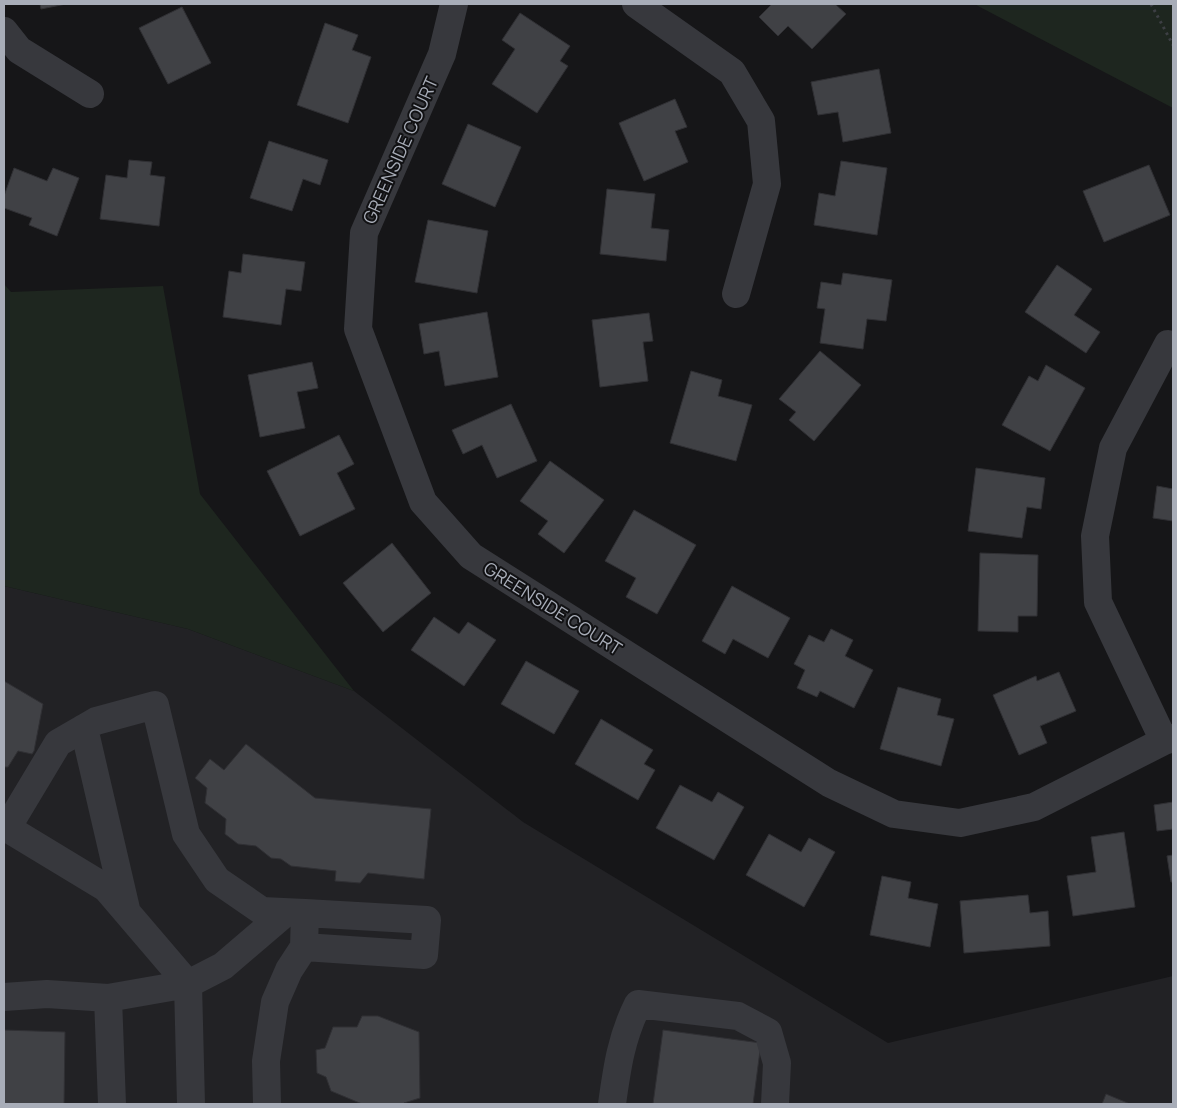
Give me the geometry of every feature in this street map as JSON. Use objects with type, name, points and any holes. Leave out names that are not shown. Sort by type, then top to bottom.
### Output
[{"type":"street","name":"GREENSIDE COURT","points":[[454,4],[442,54],[364,233],[358,329],[423,502],[471,556],[829,783],[894,814],[960,822],[1034,807],[1169,739]]},
{"type":"street","points":[[636,4],[732,72],[760,121],[767,184],[736,294]]},
{"type":"street","points":[[4,31],[19,50],[90,94]]},
{"type":"street","points":[[1168,344],[1113,448],[1095,536],[1098,602],[1169,739]]},
{"type":"street","points":[[191,1104],[188,984],[127,910],[106,888],[8,828],[58,743],[96,721],[155,705],[186,834],[217,880],[262,912],[427,920],[424,955],[304,947]]},
{"type":"street","points":[[84,728],[127,910]]},
{"type":"street","points":[[267,1104],[266,1061],[275,1002],[289,970],[304,947],[295,913]]},
{"type":"street","points":[[4,997],[47,994],[108,998],[188,984],[223,966],[295,913]]},
{"type":"street","points":[[108,998],[112,1104]]},
{"type":"street","points":[[612,1104],[620,1052],[630,1019],[638,1004],[738,1016],[768,1032],[777,1063],[774,1104]]},
{"type":"path","points":[[1152,4],[1173,45]]},
{"type":"shaded area","points":[[975,4],[1173,4],[1173,108],[978,6]]},
{"type":"shaded area","points":[[4,284],[11,292],[163,286],[200,494],[354,691],[188,629],[4,586]]},
{"type":"shaded area","points":[[4,586],[188,629],[354,691],[523,822],[888,1043],[1173,976],[1173,1104],[4,1104]]},
{"type":"building","points":[[40,4],[66,4],[41,9]]},
{"type":"building","points":[[772,4],[835,4],[846,14],[812,49],[788,26],[778,36],[759,17]]},
{"type":"building","points":[[182,7],[211,63],[168,84],[139,28]]},
{"type":"building","points":[[520,13],[570,46],[560,61],[568,66],[537,113],[492,84],[515,49],[502,40]]},
{"type":"building","points":[[325,23],[358,35],[352,50],[371,57],[348,123],[297,105]]},
{"type":"building","points":[[879,69],[891,133],[843,142],[838,112],[818,115],[811,82]]},
{"type":"building","points":[[675,99],[687,127],[675,131],[688,162],[644,181],[619,123]]},
{"type":"building","points":[[468,124],[521,147],[495,207],[442,184]]},
{"type":"building","points":[[269,141],[328,160],[320,185],[303,179],[292,211],[250,198]]},
{"type":"building","points":[[129,160],[152,162],[150,175],[165,177],[159,226],[100,219],[106,175],[127,178]]},
{"type":"building","points":[[841,161],[887,168],[877,235],[814,225],[819,193],[835,196]]},
{"type":"building","points":[[1149,165],[1170,215],[1104,242],[1083,191]]},
{"type":"building","points":[[14,168],[47,181],[53,168],[79,178],[57,236],[29,225],[32,218],[4,208],[4,196]]},
{"type":"building","points":[[607,189],[655,194],[651,228],[669,230],[666,261],[600,254]]},
{"type":"building","points":[[428,220],[488,231],[477,293],[415,282]]},
{"type":"building","points":[[243,254],[305,262],[301,291],[286,289],[281,325],[223,317],[229,271],[241,273]]},
{"type":"building","points":[[1057,265],[1092,289],[1074,315],[1100,332],[1086,353],[1025,312]]},
{"type":"building","points":[[843,273],[892,280],[886,321],[867,319],[863,349],[820,343],[825,309],[817,308],[821,282],[841,285]]},
{"type":"building","points":[[487,312],[498,377],[445,386],[439,351],[424,354],[419,324]]},
{"type":"building","points":[[649,313],[653,341],[643,342],[648,381],[600,387],[592,320]]},
{"type":"building","points":[[820,351],[861,385],[814,441],[789,420],[796,412],[779,399]]},
{"type":"building","points":[[312,362],[318,388],[297,392],[305,428],[260,437],[248,375]]},
{"type":"building","points":[[1046,365],[1085,388],[1050,451],[1002,425],[1029,376],[1038,381]]},
{"type":"building","points":[[691,371],[722,380],[718,396],[752,405],[736,461],[670,443]]},
{"type":"building","points":[[511,404],[537,461],[497,478],[482,445],[463,454],[452,430]]},
{"type":"building","points":[[339,435],[354,464],[337,473],[355,509],[300,536],[267,471]]},
{"type":"building","points":[[550,461],[604,500],[564,553],[538,534],[548,521],[520,501]]},
{"type":"building","points":[[976,468],[1045,478],[1041,509],[1027,507],[1022,538],[968,531]]},
{"type":"building","points":[[1157,486],[1173,489],[1173,521],[1153,518]]},
{"type":"building","points":[[634,510],[696,545],[657,614],[626,597],[636,578],[605,561]]},
{"type":"building","points":[[392,543],[431,593],[383,632],[343,583]]},
{"type":"building","points":[[980,553],[1038,555],[1037,616],[1018,616],[1018,632],[978,631]]},
{"type":"building","points":[[732,586],[790,618],[768,658],[733,639],[725,654],[702,641]]},
{"type":"building","points":[[434,617],[459,634],[468,622],[496,640],[464,686],[411,650]]},
{"type":"building","points":[[831,629],[853,640],[845,656],[873,670],[854,708],[820,691],[817,697],[797,688],[805,670],[794,664],[809,635],[824,642]]},
{"type":"building","points":[[526,661],[579,691],[554,734],[501,704]]},
{"type":"building","points":[[1059,672],[1076,711],[1040,726],[1047,743],[1019,755],[993,695],[1036,676],[1037,681]]},
{"type":"building","points":[[4,681],[43,704],[34,751],[32,754],[18,751],[8,767],[4,767]]},
{"type":"building","points":[[898,687],[941,699],[937,715],[954,719],[941,766],[880,749]]},
{"type":"building","points":[[601,719],[653,750],[644,764],[655,770],[638,800],[575,764]]},
{"type":"building","points":[[246,744],[315,798],[431,809],[424,879],[368,873],[360,883],[335,881],[336,871],[291,866],[281,859],[271,858],[256,846],[238,844],[225,834],[226,819],[205,803],[207,788],[195,778],[210,759],[224,770]]},
{"type":"building","points":[[680,785],[712,802],[718,792],[744,807],[714,860],[656,828]]},
{"type":"building","points":[[1173,802],[1173,829],[1157,831],[1154,805]]},
{"type":"building","points":[[1124,832],[1135,907],[1073,916],[1067,876],[1096,872],[1091,837]]},
{"type":"building","points":[[769,834],[801,852],[809,838],[835,852],[804,907],[746,875]]},
{"type":"building","points":[[1173,855],[1173,882],[1171,882],[1167,856]]},
{"type":"building","points":[[882,876],[911,882],[908,898],[938,904],[930,947],[870,935]]},
{"type":"building","points":[[1028,895],[1030,913],[1048,911],[1050,946],[964,953],[960,901]]},
{"type":"building","points":[[362,1016],[378,1016],[419,1032],[420,1098],[404,1103],[407,1104],[362,1104],[331,1091],[326,1077],[317,1073],[316,1050],[325,1048],[333,1027],[357,1027]]},
{"type":"building","points":[[4,1030],[65,1032],[64,1104],[4,1104]]},
{"type":"building","points":[[663,1030],[761,1043],[753,1104],[653,1104]]},
{"type":"building","points":[[1106,1094],[1130,1104],[1102,1104]]}]
